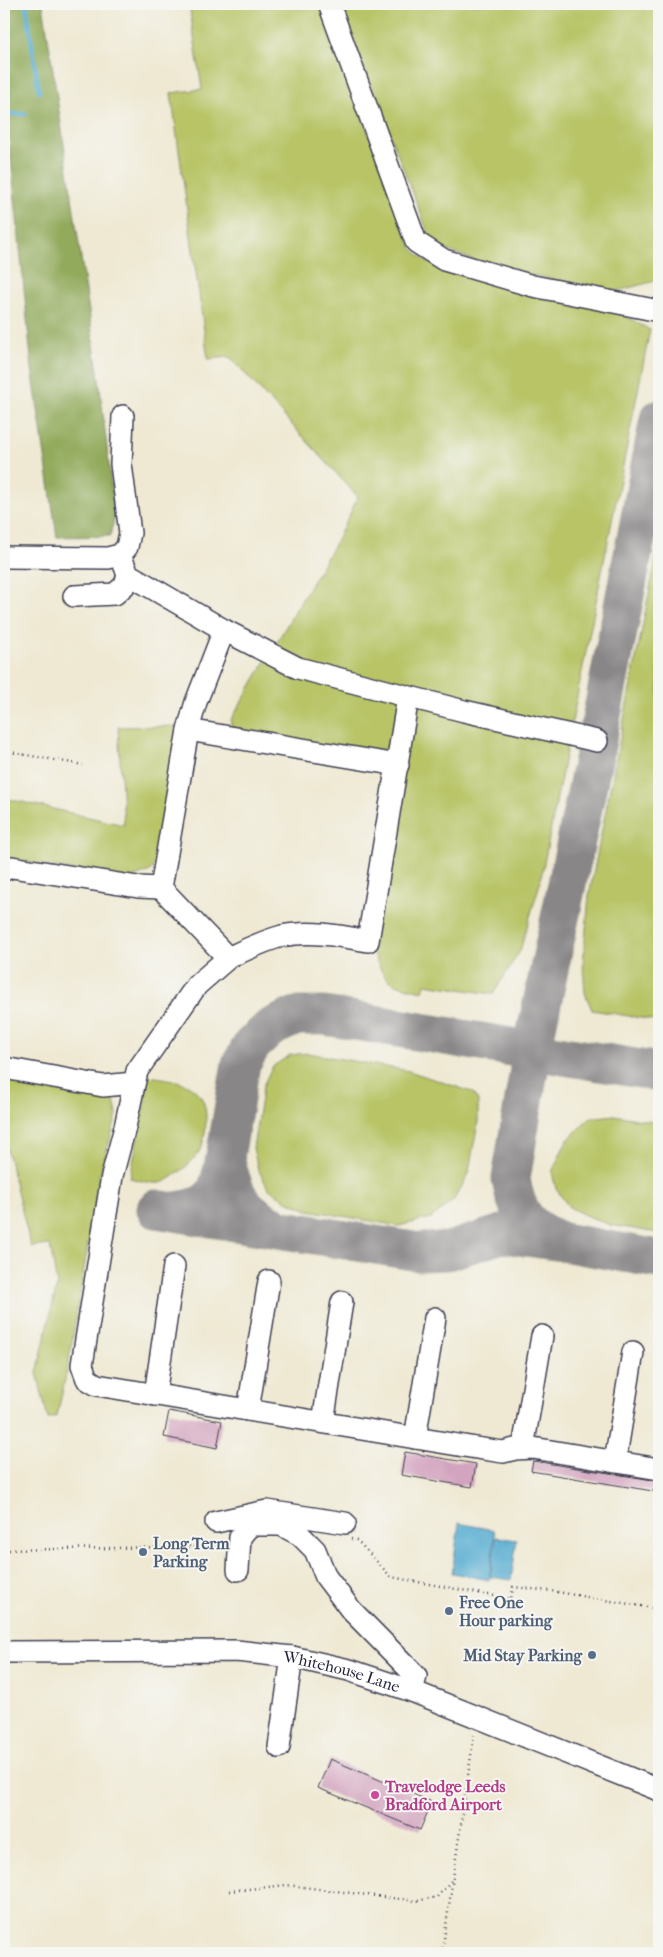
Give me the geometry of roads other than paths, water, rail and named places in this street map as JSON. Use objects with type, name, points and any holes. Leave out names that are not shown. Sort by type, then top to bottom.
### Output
[{"type":"street","points":[[329,4],[416,242],[444,260],[524,283],[659,311]]},
{"type":"street","points":[[4,557],[108,558],[120,554],[128,547],[130,533],[121,464],[123,416]]},
{"type":"street","points":[[74,596],[115,594],[125,585],[128,574],[120,554]]},
{"type":"street","points":[[128,574],[224,630],[298,668],[408,697],[597,741]]},
{"type":"street","points":[[161,888],[188,730],[196,702],[224,630]]},
{"type":"street","points":[[408,697],[368,941],[323,934],[284,936],[259,944],[228,958],[197,984],[137,1071],[112,1176],[82,1365],[87,1379],[97,1385],[503,1452],[533,1448],[659,1469]]},
{"type":"street","points":[[188,730],[398,765]]},
{"type":"street","points":[[4,870],[12,867],[138,887],[161,888],[228,958]]},
{"type":"street","points":[[4,1068],[103,1086],[134,1082]]},
{"type":"street","points":[[154,1395],[174,1266]]},
{"type":"street","points":[[248,1410],[269,1281]]},
{"type":"street","points":[[323,1422],[342,1302]]},
{"type":"street","points":[[416,1438],[435,1318]]},
{"type":"street","points":[[523,1448],[542,1336]]},
{"type":"street","points":[[615,1462],[633,1352]]},
{"type":"street","points":[[216,1522],[267,1511],[345,1523],[318,1530],[315,1550]]},
{"type":"street","points":[[238,1570],[240,1537],[250,1525],[281,1525],[300,1535],[315,1550],[326,1577],[351,1610],[416,1676],[412,1691]]},
{"type":"street","name":"Whitehouse Lane","points":[[4,1652],[236,1651],[292,1657],[349,1670],[412,1691],[659,1790]]},
{"type":"street","points":[[279,1747],[292,1657]]},
{"type":"water","points":[[459,1523],[494,1530],[489,1580],[452,1573]]},
{"type":"water","points":[[496,1537],[517,1540],[511,1580],[490,1577]]},
{"type":"waterway","points":[[26,4],[39,92]]},
{"type":"waterway","points":[[4,114],[26,114]]},
{"type":"place","name":"Long Term Parking","points":[[143,1552]]},
{"type":"place","name":"Free One Hour parking","points":[[449,1611]]},
{"type":"place","name":"Mid Stay Parking","points":[[592,1655]]},
{"type":"place","name":"Travelodge Leeds Bradford Airport","points":[[375,1795]]}]
